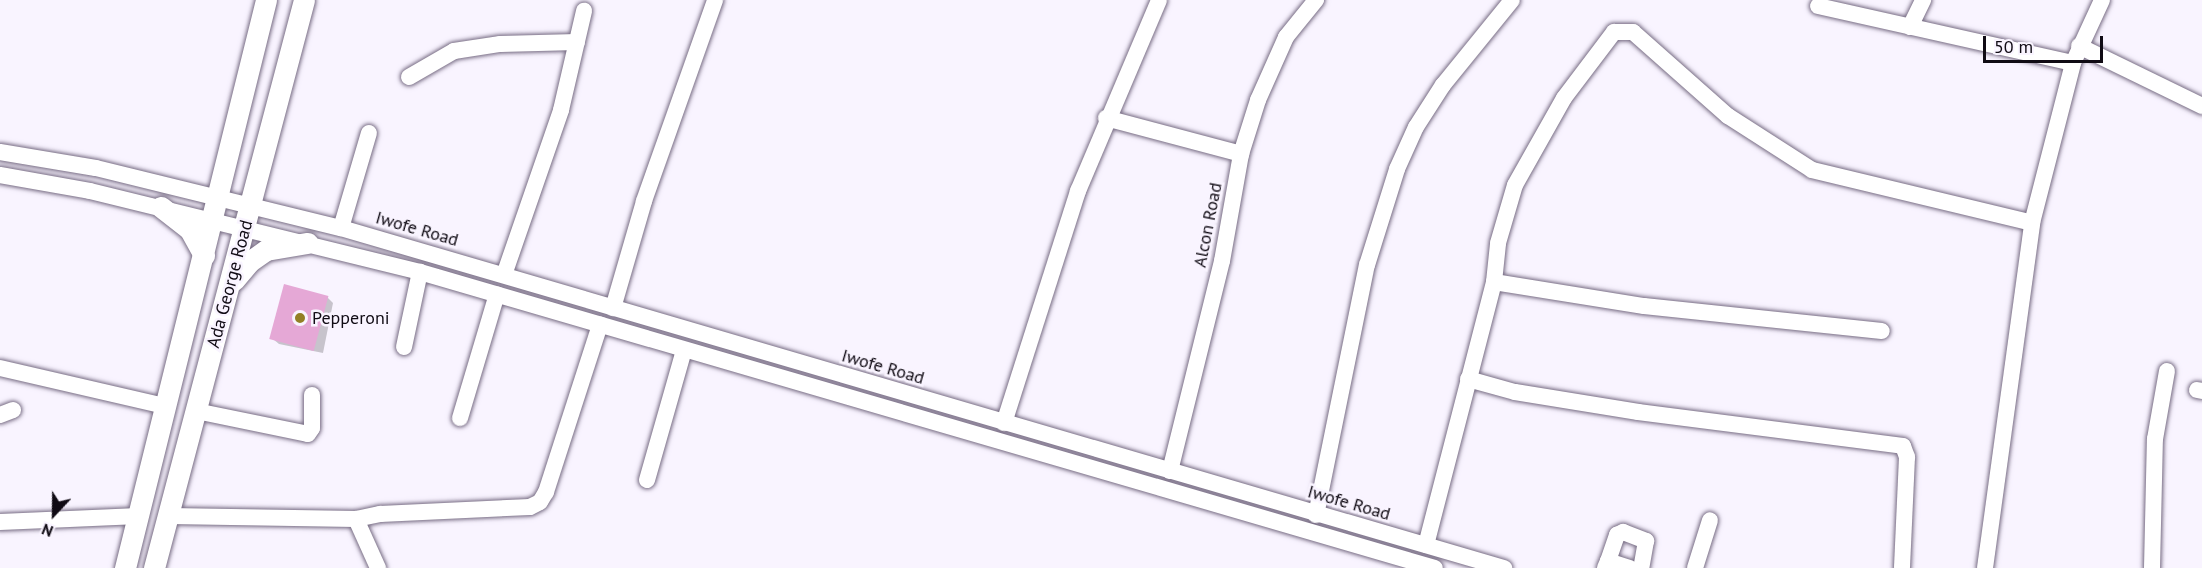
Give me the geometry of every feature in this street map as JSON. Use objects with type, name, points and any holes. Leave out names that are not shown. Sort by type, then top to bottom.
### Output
[{"type":"main road","name":"Ada George Road","points":[[125,568],[214,220],[266,0]]},
{"type":"main road","name":"Ada George Road","points":[[154,568],[170,516],[252,204],[303,0]]},
{"type":"main road","points":[[161,207],[190,230],[204,255]]},
{"type":"main road","points":[[230,286],[249,262],[266,250],[308,243]]},
{"type":"street","points":[[614,308],[644,201],[715,0]]},
{"type":"street","points":[[1004,423],[1052,265],[1107,118],[1159,0]]},
{"type":"street","name":"Alcon Road","points":[[1170,471],[1222,261],[1241,154],[1258,100],[1286,37],[1316,0]]},
{"type":"street","points":[[1316,515],[1367,265],[1397,169],[1416,127],[1443,85],[1512,0]]},
{"type":"street","points":[[1910,27],[1923,0]]},
{"type":"street","points":[[1985,568],[2032,223],[2073,63],[2102,0]]},
{"type":"street","points":[[1818,6],[2073,63]]},
{"type":"street","points":[[504,275],[561,110],[584,11]]},
{"type":"street","points":[[1426,545],[1494,282],[1505,216],[1525,166],[1590,58],[1614,32],[1625,29],[1728,116],[1812,170],[2032,223]]},
{"type":"street","points":[[409,77],[454,51],[500,44],[577,42]]},
{"type":"street","points":[[2079,46],[2202,106]]},
{"type":"street","points":[[1107,118],[1241,154]]},
{"type":"street","points":[[341,228],[369,133]]},
{"type":"street","name":"Iwofe Road","points":[[0,152],[96,168],[252,204],[341,228],[1316,515],[1504,568]]},
{"type":"street","points":[[0,175],[161,207],[420,272],[1435,568]]},
{"type":"street","points":[[404,347],[420,272]]},
{"type":"street","points":[[1494,282],[1644,306],[1882,331]]},
{"type":"street","points":[[460,418],[497,294]]},
{"type":"street","points":[[170,516],[356,519],[380,514],[518,510],[540,502],[600,325]]},
{"type":"street","points":[[647,480],[684,350]]},
{"type":"street","points":[[0,368],[165,406]]},
{"type":"street","points":[[2152,568],[2155,439],[2167,371]]},
{"type":"street","points":[[1468,379],[1515,392],[1638,412],[1903,446],[1907,457],[1902,568]]},
{"type":"street","points":[[196,411],[308,434],[312,428],[312,395]]},
{"type":"street","points":[[0,522],[139,516]]},
{"type":"street","points":[[356,519],[378,568]]},
{"type":"street","points":[[1695,568],[1710,520]]},
{"type":"street","points":[[1630,568],[1606,565],[1617,535],[1623,531],[1646,541],[1641,568]]},
{"type":"building","name":"Pepperoni","points":[[284,284],[328,296],[314,351],[269,339]]},
{"type":"place","name":"Pepperoni","points":[[300,318]]}]
